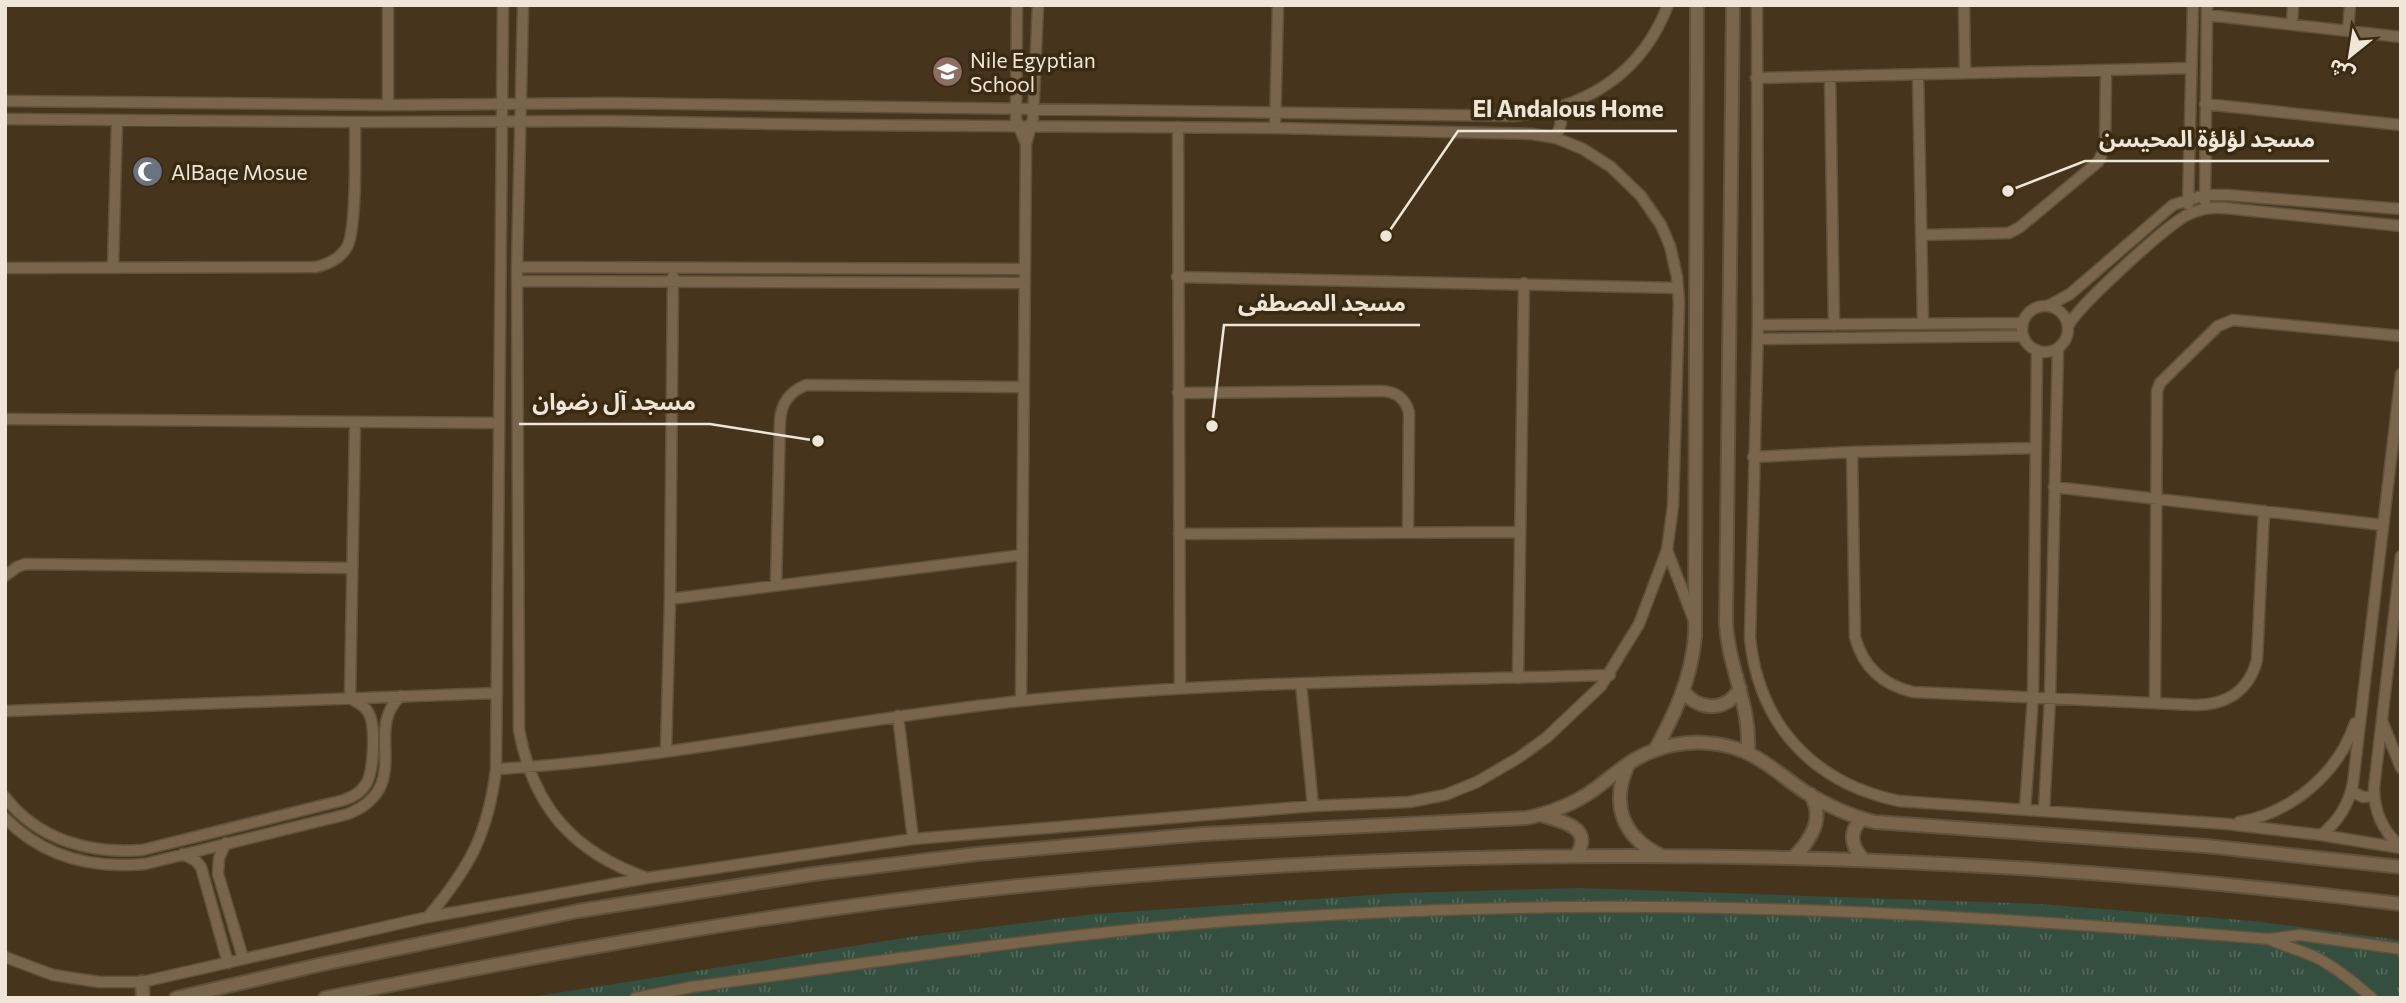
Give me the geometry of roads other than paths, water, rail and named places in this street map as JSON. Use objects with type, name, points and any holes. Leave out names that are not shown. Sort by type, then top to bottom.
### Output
[{"type":"street","points":[[388,5],[388,105]]},
{"type":"street","points":[[428,917],[457,881],[476,848],[492,801],[496,769],[503,5]]},
{"type":"street","points":[[523,5],[517,267],[519,730],[528,767],[542,800],[570,834],[605,861],[647,878]]},
{"type":"street","points":[[1017,5],[1015,109],[1017,126],[1026,144]]},
{"type":"street","points":[[1021,701],[1026,144],[1034,110],[1038,5]]},
{"type":"street","points":[[1275,128],[1278,5]]},
{"type":"street","points":[[5,101],[1015,109],[1497,117],[1557,109],[1596,92],[1631,65],[1651,41],[1668,5]]},
{"type":"street","points":[[1655,750],[1684,692],[1692,664],[1695,622],[1697,5]]},
{"type":"street","points":[[1733,5],[1726,624],[1730,657],[1747,714],[1748,753]]},
{"type":"street","points":[[1757,5],[1758,339],[1750,638],[1763,695],[1784,732],[1821,769],[1850,786],[1899,801],[2227,824],[2401,847]]},
{"type":"street","points":[[1964,5],[1965,73]]},
{"type":"street","points":[[2187,215],[2193,5]]},
{"type":"street","points":[[2292,24],[2293,5]]},
{"type":"street","points":[[2348,30],[2350,5]]},
{"type":"street","points":[[2205,209],[2207,10],[2292,24],[2401,37]]},
{"type":"street","points":[[1756,78],[2191,68]]},
{"type":"street","points":[[1921,235],[2009,233],[2020,227],[2098,162],[2105,148],[2106,70]]},
{"type":"street","points":[[1919,74],[1923,324]]},
{"type":"street","points":[[1830,76],[1834,325]]},
{"type":"street","points":[[95,102],[95,120]]},
{"type":"street","points":[[2205,104],[2401,125]]},
{"type":"street","points":[[1556,138],[1561,123],[1557,109]]},
{"type":"street","points":[[5,128],[6,120],[522,121],[1511,132],[1556,138],[1597,158],[1624,178],[1661,225],[1670,246],[1678,288],[1673,506],[1667,550],[1639,624],[1610,675],[1546,738],[1477,782],[1445,795],[1409,802],[1313,806],[914,839],[647,878],[428,917],[142,982],[99,982],[52,975],[5,957]]},
{"type":"street","points":[[113,267],[117,120]]},
{"type":"street","points":[[5,268],[316,267],[335,260],[343,253],[352,234],[355,122]]},
{"type":"street","points":[[1178,127],[1180,688]]},
{"type":"street","points":[[2401,209],[2227,195],[2204,195],[2188,199],[2164,211],[2070,294],[2048,306],[2030,310],[2022,323],[2023,336],[2028,345],[2037,350],[2046,352],[2058,348],[2066,338],[2068,326],[2084,304],[2172,226],[2187,215],[2205,209],[2224,208],[2401,226]]},
{"type":"street","points":[[517,267],[1025,269]]},
{"type":"street","points":[[666,751],[673,267]]},
{"type":"street","points":[[1177,277],[1678,288]]},
{"type":"street","points":[[517,281],[1025,283]]},
{"type":"street","points":[[1518,677],[1524,283]]},
{"type":"street","points":[[2048,306],[2064,315],[2068,326]]},
{"type":"street","points":[[2155,703],[2157,391],[2160,383],[2218,326],[2234,320],[2401,336]]},
{"type":"street","points":[[1758,326],[2022,323]]},
{"type":"street","points":[[1758,339],[2023,336]]},
{"type":"street","points":[[2044,811],[2050,698],[2058,348]]},
{"type":"street","points":[[2025,810],[2033,697],[2037,350]]},
{"type":"street","points":[[2322,835],[2340,816],[2351,792],[2401,374]]},
{"type":"street","points":[[776,585],[780,421],[783,402],[789,395],[806,385],[1024,387]]},
{"type":"street","points":[[1178,393],[1381,391],[1398,395],[1407,405],[1409,412],[1408,532]]},
{"type":"street","points":[[5,419],[499,423]]},
{"type":"street","points":[[350,698],[355,422]]},
{"type":"street","points":[[1753,457],[2036,448]]},
{"type":"street","points":[[1852,452],[1854,637],[1864,660],[1880,678],[1913,692],[2210,705],[2231,697],[2248,682],[2257,660],[2264,511]]},
{"type":"street","points":[[2036,460],[2055,460]]},
{"type":"street","points":[[498,477],[518,477]]},
{"type":"street","points":[[2054,486],[2383,526]]},
{"type":"street","points":[[1179,534],[1520,532]]},
{"type":"street","points":[[1667,550],[1695,622]]},
{"type":"street","points":[[670,600],[1022,555]]},
{"type":"street","points":[[2401,556],[2374,796],[2383,826],[2401,847]]},
{"type":"street","points":[[5,576],[25,564],[351,568]]},
{"type":"street","points":[[496,769],[666,751],[898,716],[1021,701],[1180,688],[1610,675]]},
{"type":"street","points":[[1301,684],[1313,806]]},
{"type":"street","points":[[1684,692],[1697,703],[1713,706],[1730,701],[1740,688]]},
{"type":"street","points":[[5,710],[497,693]]},
{"type":"street","points":[[5,818],[33,841],[53,852],[86,862],[121,866],[145,864],[348,814],[370,801],[379,791],[384,779],[386,719],[394,702],[401,696]]},
{"type":"street","points":[[5,797],[23,816],[59,839],[100,851],[121,852],[142,850],[344,800],[360,791],[370,775],[372,765],[371,718],[367,709],[350,698]]},
{"type":"street","points":[[2227,824],[2267,814],[2303,794],[2333,765],[2360,710]]},
{"type":"street","points":[[898,716],[914,839]]},
{"type":"street","points":[[2382,719],[2401,768]]},
{"type":"street","points":[[176,998],[323,964],[578,911],[813,874],[977,854],[1189,835],[1511,820],[1541,815],[1583,797],[1629,762],[1655,750],[1682,744],[1709,743],[1748,753],[1841,811],[1874,822],[2206,846],[2401,867]]},
{"type":"street","points":[[1629,762],[1622,778],[1620,796],[1623,821],[1638,841],[1663,856]]},
{"type":"street","points":[[2351,792],[2363,797],[2374,796]]},
{"type":"street","points":[[1793,858],[1810,837],[1816,824],[1817,811],[1810,794]]},
{"type":"street","points":[[1541,815],[1568,823],[1578,831],[1581,844],[1576,856]]},
{"type":"street","points":[[1861,819],[1854,827],[1852,840],[1863,859]]},
{"type":"street","points":[[226,842],[219,858],[218,874],[243,958]]},
{"type":"street","points":[[183,854],[201,867],[228,962]]},
{"type":"street","points":[[325,998],[633,939],[979,891],[1051,883],[1336,863],[1576,856],[1863,859],[2033,868],[2279,889],[2401,904]]},
{"type":"street","points":[[639,997],[692,987],[1098,932],[1246,920],[1420,911],[1650,907],[1864,913],[2063,923],[2269,939],[2287,935],[2320,937],[2401,949]]},
{"type":"street","points":[[2315,957],[2320,937]]},
{"type":"street","points":[[2269,939],[2315,957],[2372,998]]},
{"type":"street","points":[[142,982],[143,998]]},
{"type":"place","name":"Nile Egyptian School","points":[[947,71]]},
{"type":"place","name":"AlBaqe Mosue","points":[[148,171]]},
{"type":"place","name":"مسجد لؤلؤة المحيسن","points":[[2008,191]]},
{"type":"place","name":"El Andalous Home","points":[[1386,236]]},
{"type":"place","name":"مسجد المصطفى","points":[[1212,426]]},
{"type":"place","name":"مسجد آل رضوان","points":[[818,441]]}]
